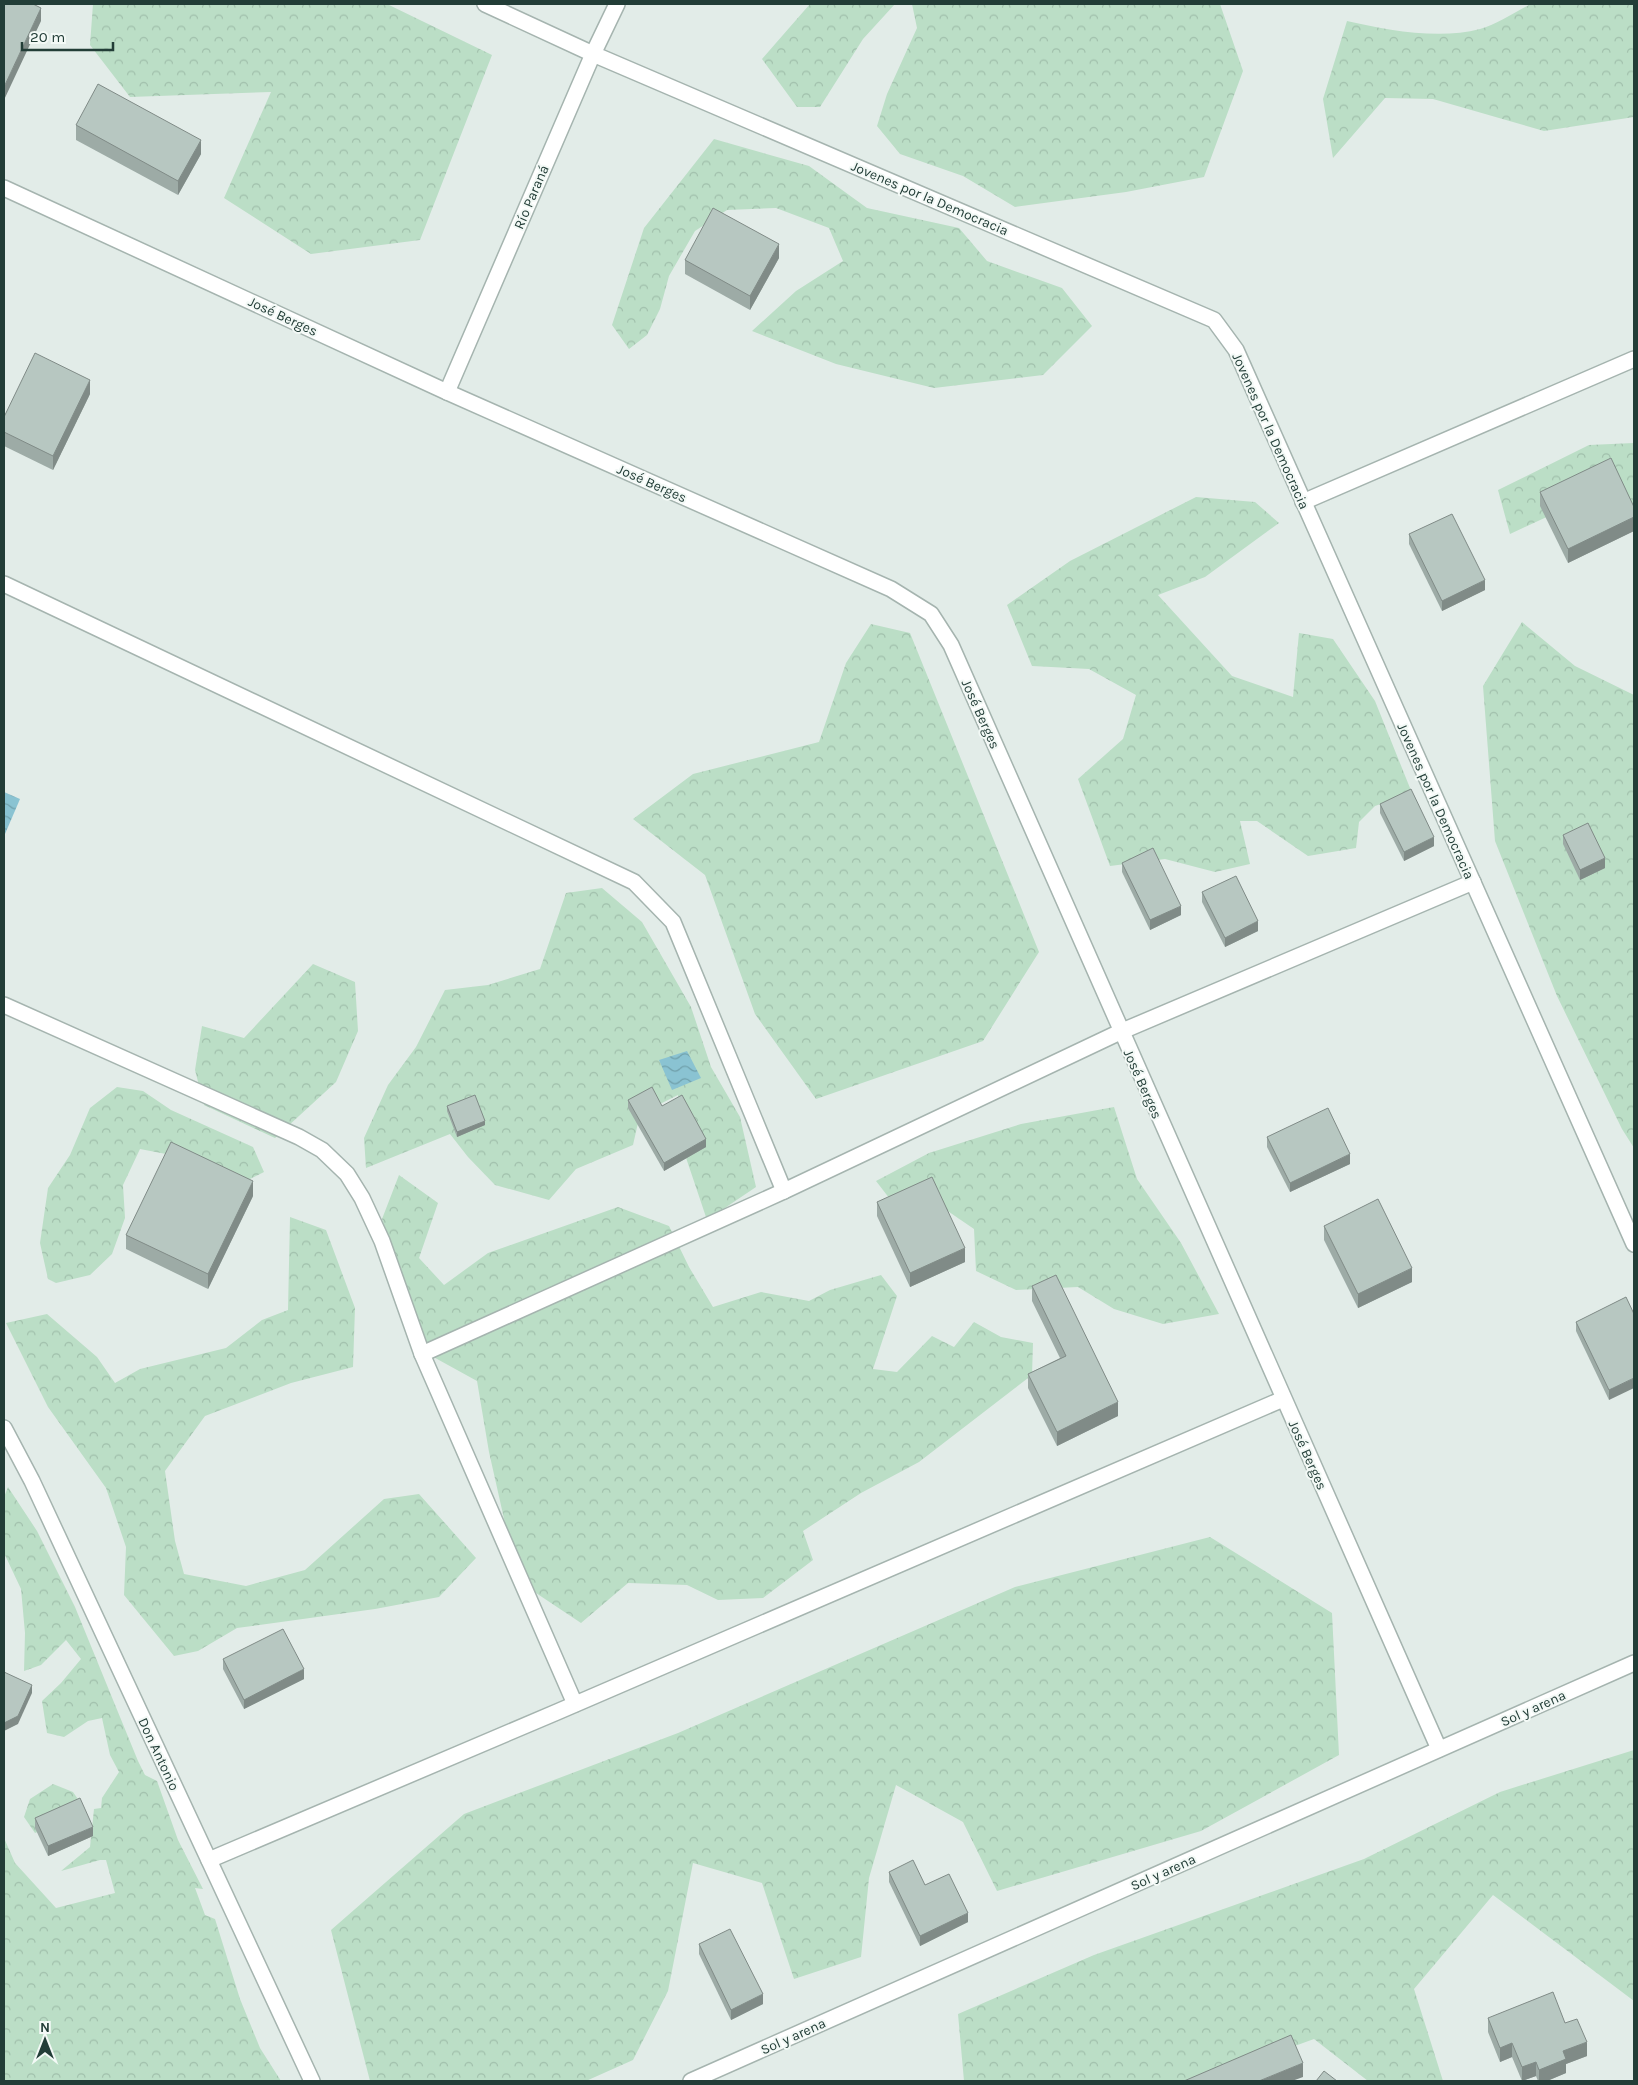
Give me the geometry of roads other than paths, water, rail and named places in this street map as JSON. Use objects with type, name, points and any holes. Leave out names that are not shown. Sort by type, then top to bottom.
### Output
[{"type":"street","name":"Jovenes por la Democracia","points":[[485,4],[593,54],[1214,320],[1236,350],[1634,1244]]},
{"type":"street","name":"Río Paraná","points":[[447,392],[593,54],[617,4]]},
{"type":"street","name":"José Berges","points":[[6,193],[447,392],[891,589],[931,614],[951,645],[1120,1032],[1439,1749]]},
{"type":"street","points":[[1303,502],[1634,359]]},
{"type":"street","points":[[4,584],[634,882],[673,922],[784,1191]]},
{"type":"street","points":[[422,1354],[784,1191],[1120,1032],[1473,882]]},
{"type":"street","points":[[4,1005],[299,1137],[322,1150],[347,1174],[362,1198],[382,1241],[422,1354],[575,1704]]},
{"type":"street","points":[[209,1860],[1283,1399]]},
{"type":"street","name":"Don Antonio","points":[[4,1428],[32,1481],[312,2081]]},
{"type":"street","name":"Sol y arena","points":[[691,2081],[1634,1663]]},
{"type":"water","points":[[4,792],[20,799],[5,834],[4,833]]},
{"type":"water","points":[[687,1051],[701,1078],[672,1090],[659,1060]]}]
